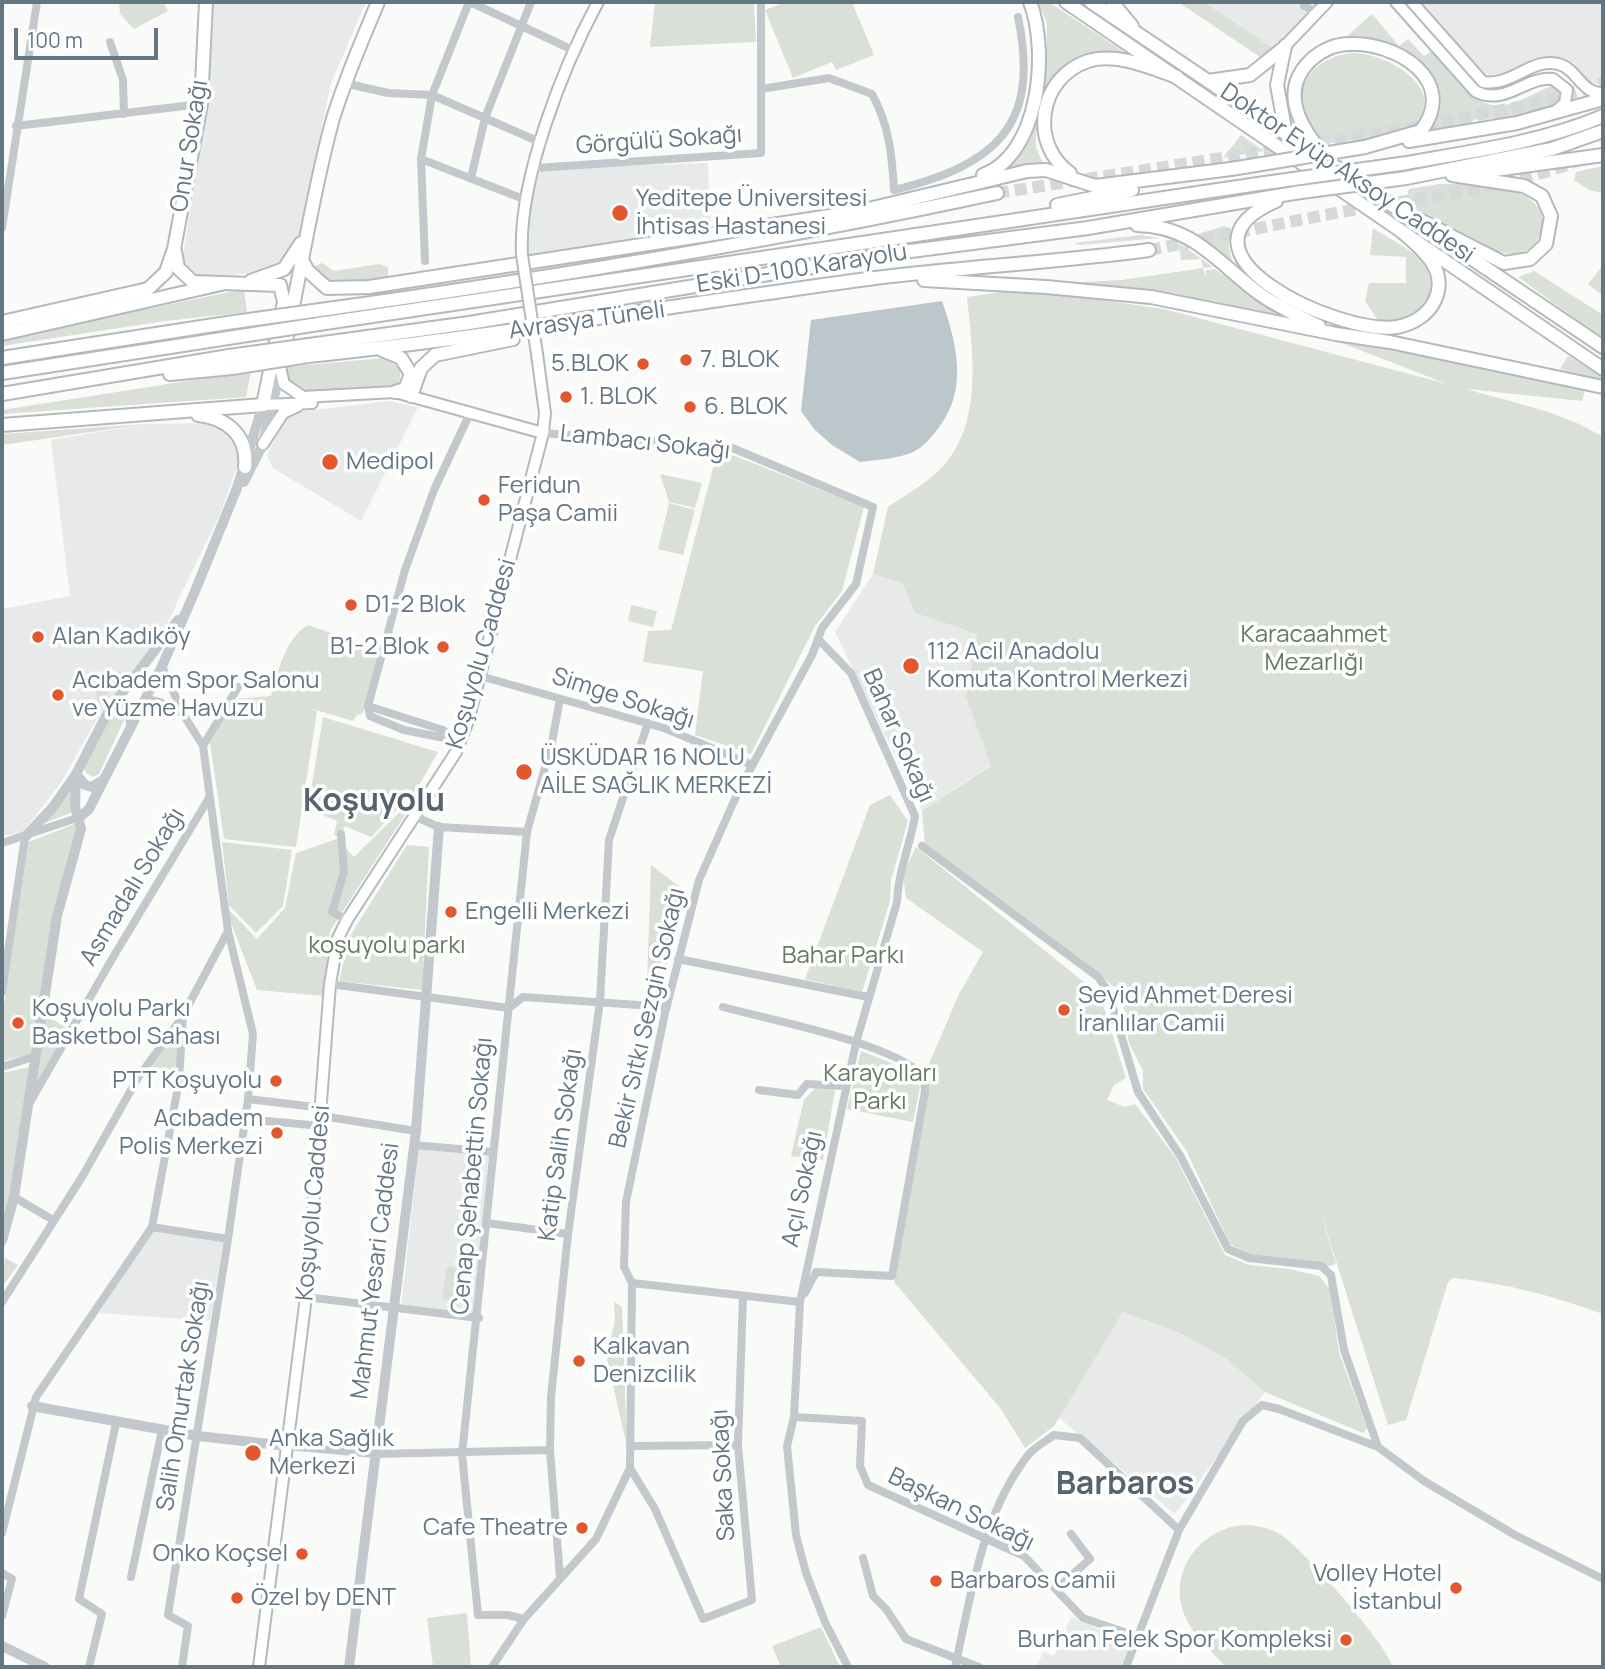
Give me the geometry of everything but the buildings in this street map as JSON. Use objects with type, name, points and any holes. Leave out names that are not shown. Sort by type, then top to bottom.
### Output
[{"type":"main road","name":"Onur Sokağı","points":[[2,322],[148,289],[166,272],[174,249],[201,104],[206,2]]},
{"type":"main road","points":[[280,368],[295,302],[304,239],[344,83],[378,2]]},
{"type":"main road","name":"Koşuyolu Caddesi","points":[[259,1667],[306,1297],[322,1116],[330,984],[338,938],[346,920],[416,817],[460,741],[480,676],[543,433],[545,413],[522,255],[521,233],[526,200],[573,50],[598,2]]},
{"type":"main road","points":[[934,194],[995,170],[1021,142],[1030,116],[1039,63],[1038,22],[1030,2]]},
{"type":"main road","points":[[1066,2],[1177,77],[1400,230],[1430,256],[1437,271],[1437,293],[1426,313],[1414,322],[1395,327],[1351,322],[1321,312],[1259,279],[1245,266],[1237,242],[1243,221],[1254,211],[1294,193],[1406,178],[1552,149],[1603,131]]},
{"type":"main road","name":"Doktor Eyüp Aksoy Caddesi","points":[[1091,2],[1603,346]]},
{"type":"main road","points":[[1112,2],[1136,32]]},
{"type":"main road","points":[[1208,81],[1250,75],[1285,46],[1327,2]]},
{"type":"main road","points":[[1396,2],[1471,88],[1481,94],[1504,95],[1548,78],[1564,85],[1567,97],[1550,116]]},
{"type":"main road","points":[[1412,2],[1483,82],[1501,82],[1551,63],[1567,69],[1590,91],[1603,93]]},
{"type":"main road","points":[[1334,166],[1303,128],[1297,117],[1294,94],[1298,75],[1325,50],[1348,44],[1390,51],[1412,63],[1431,86],[1435,97],[1433,108],[1421,131],[1365,147]]},
{"type":"main road","points":[[1285,46],[1277,85],[1286,134]]},
{"type":"main road","points":[[1104,185],[1072,174],[1049,153],[1044,123],[1050,96],[1058,83],[1088,61],[1107,58],[1144,65],[1177,77]]},
{"type":"main road","points":[[301,257],[308,271],[327,288],[369,287],[746,231],[934,194],[993,178],[1046,170],[1087,185],[1104,185],[1230,169],[1550,116],[1603,99]]},
{"type":"main road","name":"Eski D-100 Karayolu","points":[[2,373],[933,230],[1400,164],[1486,150],[1556,133],[1603,117]]},
{"type":"main road","points":[[1406,178],[1452,176],[1603,155]]},
{"type":"main road","points":[[933,230],[1230,169]]},
{"type":"main road","points":[[1393,206],[1504,264],[1530,259],[1541,253],[1552,225],[1542,196],[1524,186],[1452,176]]},
{"type":"main road","points":[[2,358],[227,323],[503,285],[737,245],[997,193]]},
{"type":"main road","name":"Eski D-100 Karayolu","points":[[309,350],[903,252],[1088,228],[1294,193]]},
{"type":"main road","points":[[1088,228],[1136,225],[1172,229],[1208,250],[1269,299],[1336,334]]},
{"type":"main road","name":"Doktor Eyüp Aksoy Caddesi","points":[[1400,230],[1603,369]]},
{"type":"main road","points":[[247,282],[284,269],[304,239]]},
{"type":"main road","points":[[174,249],[178,268],[187,279],[221,284]]},
{"type":"main road","points":[[879,278],[1050,263],[1149,250]]},
{"type":"main road","points":[[879,278],[1046,286],[1152,298],[1336,334],[1403,344],[1603,387]]},
{"type":"main road","name":"Avrasya Tüneli","points":[[309,350],[379,349],[611,319],[879,278]]},
{"type":"main road","points":[[2,334],[221,284],[247,282],[280,285],[284,293],[268,404],[2,425]]},
{"type":"main road","points":[[411,396],[421,368],[435,355],[611,319]]},
{"type":"main road","points":[[379,349],[401,358],[408,365],[409,384],[395,392]]},
{"type":"main road","points":[[2,394],[309,350]]},
{"type":"main road","name":"Lambacı Sokağı","points":[[280,368],[284,384],[303,397],[395,392],[543,433]]},
{"type":"main road","name":"Lambacı Sokağı","points":[[268,404],[404,400],[411,396]]},
{"type":"main road","points":[[263,444],[288,409],[317,403]]},
{"type":"main road","points":[[124,416],[197,415],[216,418],[239,436],[246,455],[245,467]]},
{"type":"street","points":[[2,228],[37,2]]},
{"type":"street","points":[[425,261],[421,159],[432,96],[469,2],[573,50]]},
{"type":"street","points":[[471,178],[485,118],[531,2]]},
{"type":"street","name":"Görgülü Sokağı","points":[[535,168],[761,153],[761,2]]},
{"type":"street","points":[[1304,6],[1316,12]]},
{"type":"street","points":[[761,89],[829,78],[872,94],[882,113],[891,141],[894,190],[936,179],[986,155],[1006,132],[1018,102],[1027,57],[1018,17]]},
{"type":"street","points":[[110,42],[123,80],[124,114]]},
{"type":"street","points":[[344,83],[388,93],[432,96],[542,144]]},
{"type":"street","points":[[16,126],[201,104]]},
{"type":"street","points":[[421,159],[526,200]]},
{"type":"street","points":[[2,843],[80,817],[89,810],[131,723],[146,699],[193,596],[229,510],[280,368]]},
{"type":"street","points":[[229,510],[263,444],[268,404]]},
{"type":"street","points":[[460,741],[443,730],[368,706],[405,570],[434,490],[471,411]]},
{"type":"street","name":"Lambacı Sokağı","points":[[543,433],[730,447],[873,506]]},
{"type":"street","name":"Bekir Sıtkı Sezgin Sokağı","points":[[630,1468],[632,1283],[624,1267],[626,1202],[678,959],[699,880],[751,765],[822,628],[856,584],[873,506]]},
{"type":"street","points":[[2,992],[25,837],[53,807],[76,774],[109,709],[159,648],[193,596]]},
{"type":"street","name":"Bahar Sokağı","points":[[818,639],[851,673],[915,816],[912,838],[898,876],[897,902],[856,1043]]},
{"type":"street","name":"Salih Omurtak Sokağı","points":[[162,666],[183,714],[203,746],[228,931],[253,1034],[248,1099],[228,1238],[168,1615],[188,1626],[182,1667]]},
{"type":"street","name":"Simge Sokağı","points":[[480,676],[648,723],[751,765]]},
{"type":"street","points":[[203,746],[238,687]]},
{"type":"street","points":[[146,699],[160,702],[183,714]]},
{"type":"street","name":"Cenap Şehabettin Sokağı","points":[[524,1619],[508,1615],[478,1615],[463,1454],[527,832],[552,742],[560,699]]},
{"type":"street","points":[[109,709],[121,705],[130,708],[131,723]]},
{"type":"street","name":"Katip Salih Sokağı","points":[[560,1578],[550,1450],[551,1397],[568,1234],[600,1001],[609,840],[648,723]]},
{"type":"street","points":[[76,774],[85,785],[92,787],[103,780]]},
{"type":"street","points":[[2,1241],[14,1197],[57,916],[81,829],[80,817],[75,807],[76,774]]},
{"type":"street","name":"Asmadalı Sokağı","points":[[28,1107],[111,959],[209,798]]},
{"type":"street","points":[[416,817],[439,827],[527,832]]},
{"type":"street","name":"Mahmut Yesari Caddesi","points":[[349,1667],[391,1309],[416,1131],[439,827]]},
{"type":"street","points":[[341,834],[344,872],[332,912],[346,920]]},
{"type":"street","points":[[922,846],[1098,977],[1108,991],[1138,1092],[1181,1157],[1228,1249],[1249,1258],[1321,1266],[1331,1275],[1344,1350],[1378,1447]]},
{"type":"street","points":[[2,1302],[82,1177],[139,1076],[183,1015],[228,931]]},
{"type":"street","points":[[678,959],[868,997]]},
{"type":"street","points":[[330,984],[509,1008],[523,997],[667,1007]]},
{"type":"street","points":[[723,1007],[856,1043],[912,1065],[924,1076],[925,1091],[892,1276],[816,1272],[800,1302],[794,1417],[787,1446],[796,1535],[806,1573],[825,1622],[848,1667]]},
{"type":"street","points":[[2,1533],[32,1406],[52,1370],[152,1227],[179,1081],[183,1015]]},
{"type":"street","name":"Açıl Sokağı","points":[[800,1302],[856,1043]]},
{"type":"street","points":[[2,1067],[36,1056]]},
{"type":"street","points":[[760,1090],[798,1096],[807,1084],[845,1086]]},
{"type":"street","points":[[248,1099],[322,1116],[416,1131]]},
{"type":"street","points":[[245,1119],[322,1116]]},
{"type":"street","points":[[414,1145],[492,1152]]},
{"type":"street","points":[[14,1197],[53,1220]]},
{"type":"street","points":[[487,1223],[568,1234]]},
{"type":"street","points":[[152,1227],[228,1238]]},
{"type":"street","points":[[632,1283],[800,1302]]},
{"type":"street","name":"Saka Sokağı","points":[[630,1468],[655,1509],[703,1619],[751,1600],[738,1445],[743,1296]]},
{"type":"street","points":[[306,1297],[479,1318]]},
{"type":"street","points":[[1126,1667],[1180,1530],[1243,1421],[1262,1405],[1378,1447],[1415,1475],[1504,1529],[1603,1579]]},
{"type":"street","points":[[32,1406],[198,1436],[375,1454],[550,1450]]},
{"type":"street","name":"Başkan Sokağı","points":[[794,1417],[862,1421],[860,1466],[868,1485],[1024,1556],[1083,1618],[1136,1636]]},
{"type":"street","points":[[89,1667],[102,1614],[79,1599],[116,1423]]},
{"type":"street","points":[[131,1577],[162,1430]]},
{"type":"street","points":[[956,1663],[967,1602],[1006,1488],[1030,1452],[1054,1435],[1080,1438],[1140,1490],[1180,1530]]},
{"type":"street","points":[[631,1446],[738,1445]]},
{"type":"street","points":[[492,1667],[524,1619],[596,1539],[630,1468]]},
{"type":"street","points":[[1056,1589],[1090,1559],[1071,1534]]},
{"type":"street","points":[[863,1558],[873,1596],[886,1609],[906,1639],[956,1663],[979,1667]]},
{"type":"street","points":[[2,1573],[12,1579],[2,1616]]},
{"type":"street","points":[[2,1646],[45,1667]]},
{"type":"shaded area","points":[[211,2],[366,2],[331,83],[299,236],[288,256],[278,266],[252,273],[199,278],[188,273],[183,257],[206,98]]},
{"type":"shaded area","points":[[1204,2],[1321,2],[1273,48]]},
{"type":"shaded area","points":[[1417,2],[1603,2],[1603,88],[1596,89],[1569,62],[1556,60],[1491,79]]},
{"type":"shaded area","name":"Yeditepe Üniversitesi İhtisas Hastanesi","points":[[708,163],[711,232],[527,262],[531,194],[541,169]]},
{"type":"shaded area","points":[[942,301],[952,334],[957,383],[947,415],[937,430],[917,450],[884,459],[860,462],[832,445],[814,429],[801,411],[811,320]]},
{"type":"shaded area","name":"Medipol","points":[[390,401],[418,407],[361,521],[273,468],[267,455],[286,418],[296,412]]},
{"type":"shaded area","points":[[211,423],[226,429],[237,443],[238,464],[220,514],[162,634],[102,710],[62,781],[23,832],[2,836],[2,609],[70,596],[51,440],[146,424]]},
{"type":"shaded area","name":"112 Acil Anadolu Komuta Kontrol Merkezi","points":[[873,574],[902,582],[915,613],[977,634],[966,697],[991,765],[922,811],[835,632]]},
{"type":"shaded area","points":[[419,1149],[489,1156],[474,1314],[401,1307]]},
{"type":"shaded area","points":[[153,1229],[223,1242],[210,1321],[99,1313]]},
{"type":"shaded area","points":[[1123,1312],[1180,1333],[1225,1358],[1265,1392],[1175,1514],[1058,1417]]},
{"type":"shaded area","points":[[1071,1617],[1131,1643],[1123,1667],[1037,1667],[1043,1652],[1054,1656]]},
{"type":"green space","points":[[119,2],[163,2],[168,11],[134,29],[120,14]]},
{"type":"green space","points":[[655,2],[754,2],[756,42],[650,47]]},
{"type":"green space","points":[[786,2],[852,2],[874,55],[836,70],[832,62],[793,78],[765,10]]},
{"type":"green space","points":[[1038,2],[1049,2],[1130,56],[1092,57],[1045,91],[1039,104],[1036,137],[1036,148],[1043,163],[1006,169],[1031,136],[1046,63],[1047,23]]},
{"type":"green space","points":[[1178,2],[1204,2],[1273,48],[1263,59]]},
{"type":"green space","points":[[1372,14],[1399,46],[1408,39],[1424,56],[1432,51],[1465,90],[1485,103],[1509,104],[1555,85],[1565,92],[1557,107],[1506,120],[1481,117],[1452,130],[1429,132],[1439,112],[1440,94],[1432,79],[1419,66],[1382,47],[1345,38]]},
{"type":"green space","points":[[1352,53],[1382,59],[1397,66],[1420,87],[1425,100],[1424,114],[1415,128],[1395,135],[1324,144],[1319,139],[1303,108],[1304,85],[1309,75],[1327,60]]},
{"type":"green space","points":[[1241,135],[1264,151],[1223,158]]},
{"type":"green space","points":[[1603,166],[1603,193],[1589,190],[1574,180],[1576,172]]},
{"type":"green space","points":[[1439,184],[1504,188],[1527,197],[1541,213],[1543,221],[1539,237],[1527,250],[1520,253],[1499,252],[1457,233],[1406,201],[1409,189]]},
{"type":"green space","points":[[1224,226],[1230,228],[1229,249],[1234,269],[1195,235]]},
{"type":"green space","points":[[1373,228],[1414,254],[1426,267],[1431,286],[1429,296],[1426,305],[1411,318],[1397,321],[1378,320],[1365,301],[1369,283],[1406,283],[1406,257],[1370,255]]},
{"type":"green space","points":[[1141,235],[1159,238],[1079,245],[1074,243]]},
{"type":"green space","points":[[1179,243],[1213,267],[1203,268],[1201,259],[1181,260]]},
{"type":"green space","points":[[322,263],[334,271],[379,264],[388,267],[388,276],[363,283],[333,280],[317,274],[315,266]]},
{"type":"green space","points":[[1603,265],[1603,296],[1588,284]]},
{"type":"green space","points":[[1203,268],[1205,277],[1206,270],[1215,269],[1279,316],[1197,299],[1062,283],[1122,280]]},
{"type":"green space","points":[[1534,271],[1603,315],[1603,339],[1518,277]]},
{"type":"green space","points":[[244,289],[247,312],[165,321],[2,346],[2,339]]},
{"type":"green space","name":"Karacaahmet Mezarlığı","points":[[1022,289],[1164,309],[1447,384],[1342,343],[1345,340],[1585,390],[1582,401],[1467,389],[1570,420],[1603,437],[1603,1314],[1529,1291],[1453,1278],[1448,1282],[1406,1420],[1388,1425],[1318,1204],[1336,1264],[1326,1267],[1251,1256],[1230,1244],[1186,1150],[1143,1089],[1143,1071],[1129,1043],[1121,992],[925,844],[922,811],[991,766],[966,697],[977,634],[915,613],[902,583],[873,574],[888,507],[933,476],[950,458],[961,438],[972,392],[972,344],[967,297]]},
{"type":"green space","points":[[1568,356],[1603,377],[1603,383],[1560,369]]},
{"type":"green space","points":[[383,358],[400,368],[399,381],[388,389],[306,394],[289,383],[285,367]]},
{"type":"green space","points":[[251,371],[246,397],[2,414],[2,410]]},
{"type":"green space","points":[[146,424],[2,445],[2,434]]},
{"type":"green space","points":[[717,453],[735,456],[864,507],[842,591],[815,626],[751,754],[695,735],[703,671],[643,662],[648,631],[671,630]]},
{"type":"green space","points":[[660,474],[702,483],[695,508],[669,502]]},
{"type":"green space","points":[[669,503],[695,510],[683,555],[658,549]]},
{"type":"green space","points":[[631,605],[657,611],[653,627],[628,621]]},
{"type":"green space","points":[[308,625],[383,651],[363,713],[357,715],[353,721],[306,707],[317,711],[296,847],[224,839],[209,736],[224,700],[271,696],[288,647]]},
{"type":"green space","points":[[127,671],[98,705],[94,676]]},
{"type":"green space","points":[[125,710],[125,718],[99,774],[93,777],[87,774],[83,768],[112,713]]},
{"type":"green space","points":[[323,717],[438,752],[417,789],[371,837],[345,826],[340,837],[334,835],[337,821],[308,809]]},
{"type":"green space","points":[[70,787],[73,812],[45,823]]},
{"type":"green space","points":[[420,792],[330,931],[324,996],[257,990],[224,905],[257,939],[285,908],[296,853],[337,839],[354,857]]},
{"type":"green space","name":"Bahar Parkı","points":[[890,795],[908,821],[891,880],[890,901],[862,992],[805,979],[870,805]]},
{"type":"green space","points":[[77,823],[33,1054],[2,1061],[2,1020],[26,843]]},
{"type":"green space","points":[[222,842],[292,850],[283,906],[256,933],[229,905]]},
{"type":"green space","name":"koşuyolu parkı","points":[[407,845],[429,847],[422,990],[339,981],[350,936]]},
{"type":"green space","points":[[916,847],[1100,995],[1126,1078],[1114,1085],[1107,1100],[1125,1107],[1135,1104],[1176,1158],[1225,1255],[1249,1265],[1289,1269],[1319,1276],[1330,1289],[1339,1353],[1367,1428],[1363,1433],[1265,1392],[1225,1358],[1180,1333],[1123,1312],[1054,1426],[1025,1448],[1001,1409],[894,1282],[929,1064],[959,994],[983,952],[906,898],[903,874]]},
{"type":"green space","points":[[651,865],[680,887],[664,984],[647,984]]},
{"type":"green space","points":[[44,1014],[68,1029],[35,1087]]},
{"type":"green space","points":[[177,1028],[180,1031],[175,1070],[150,1067]]},
{"type":"green space","name":"Karayolları Parkı","points":[[861,1051],[901,1069],[915,1080],[920,1087],[913,1122],[847,1109]]},
{"type":"green space","points":[[30,1067],[12,1192],[2,1229],[2,1073]]},
{"type":"green space","points":[[816,1088],[835,1090],[823,1160],[791,1156],[804,1099]]},
{"type":"green space","points":[[5,1258],[18,1265],[2,1287]]},
{"type":"green space","points":[[447,1266],[467,1269],[462,1302],[442,1299]]},
{"type":"green space","points":[[614,1302],[622,1307],[627,1447],[607,1359],[615,1320]]},
{"type":"green space","points":[[1248,1525],[1276,1532],[1295,1546],[1361,1620],[1393,1667],[1226,1667],[1188,1623],[1180,1599],[1180,1583],[1184,1568],[1203,1542],[1231,1527]]},
{"type":"green space","points":[[467,1613],[471,1667],[433,1667],[427,1618]]},
{"type":"green space","points":[[821,1627],[840,1667],[781,1667],[772,1646]]},
{"type":"tunnel","points":[[997,193],[1401,130],[1539,103],[1603,83]]},
{"type":"tunnel","points":[[1149,250],[1496,185],[1577,161]]},
{"type":"place","name":"Yeditepe Üniversitesi İhtisas Hastanesi","points":[[620,213]]},
{"type":"place","name":"7. BLOK","points":[[686,360]]},
{"type":"place","name":"5.BLOK","points":[[643,364]]},
{"type":"place","name":"1. BLOK","points":[[566,397]]},
{"type":"place","name":"6. BLOK","points":[[690,407]]},
{"type":"place","name":"Medipol","points":[[330,462]]},
{"type":"place","name":"Feridun Paşa Camii","points":[[484,500]]},
{"type":"place","name":"D1-2 Blok","points":[[351,605]]},
{"type":"place","name":"Alan Kadıköy","points":[[38,637]]},
{"type":"place","name":"B1-2 Blok","points":[[443,647]]},
{"type":"place","name":"112 Acil Anadolu Komuta Kontrol Merkezi","points":[[911,666]]},
{"type":"place","name":"Acıbadem Spor Salonu ve Yüzme Havuzu","points":[[58,695]]},
{"type":"place","name":"ÜSKÜDAR 16 NOLU AİLE SAĞLIK MERKEZİ","points":[[524,772]]},
{"type":"place","name":"Engelli Merkezi","points":[[451,912]]},
{"type":"place","name":"Seyid Ahmet Deresi İranlılar Camii","points":[[1064,1010]]},
{"type":"place","name":"Koşuyolu Parkı Basketbol Sahası","points":[[18,1023]]},
{"type":"place","name":"PTT Koşuyolu","points":[[276,1081]]},
{"type":"place","name":"Acıbadem Polis Merkezi","points":[[277,1133]]},
{"type":"place","name":"Kalkavan Denizcilik","points":[[579,1361]]},
{"type":"place","name":"Anka Sağlık Merkezi","points":[[253,1453]]},
{"type":"place","name":"Cafe Theatre","points":[[582,1528]]},
{"type":"place","name":"Onko Koçsel","points":[[302,1554]]},
{"type":"place","name":"Barbaros Camii","points":[[936,1581]]},
{"type":"place","name":"Volley Hotel İstanbul","points":[[1456,1588]]},
{"type":"place","name":"Özel by DENT","points":[[237,1598]]},
{"type":"place","name":"Burhan Felek Spor Kompleksi","points":[[1346,1640]]},
{"type":"district","name":"Koşuyolu","points":[[374,802]]},
{"type":"district","name":"Barbaros","points":[[1125,1485]]}]
